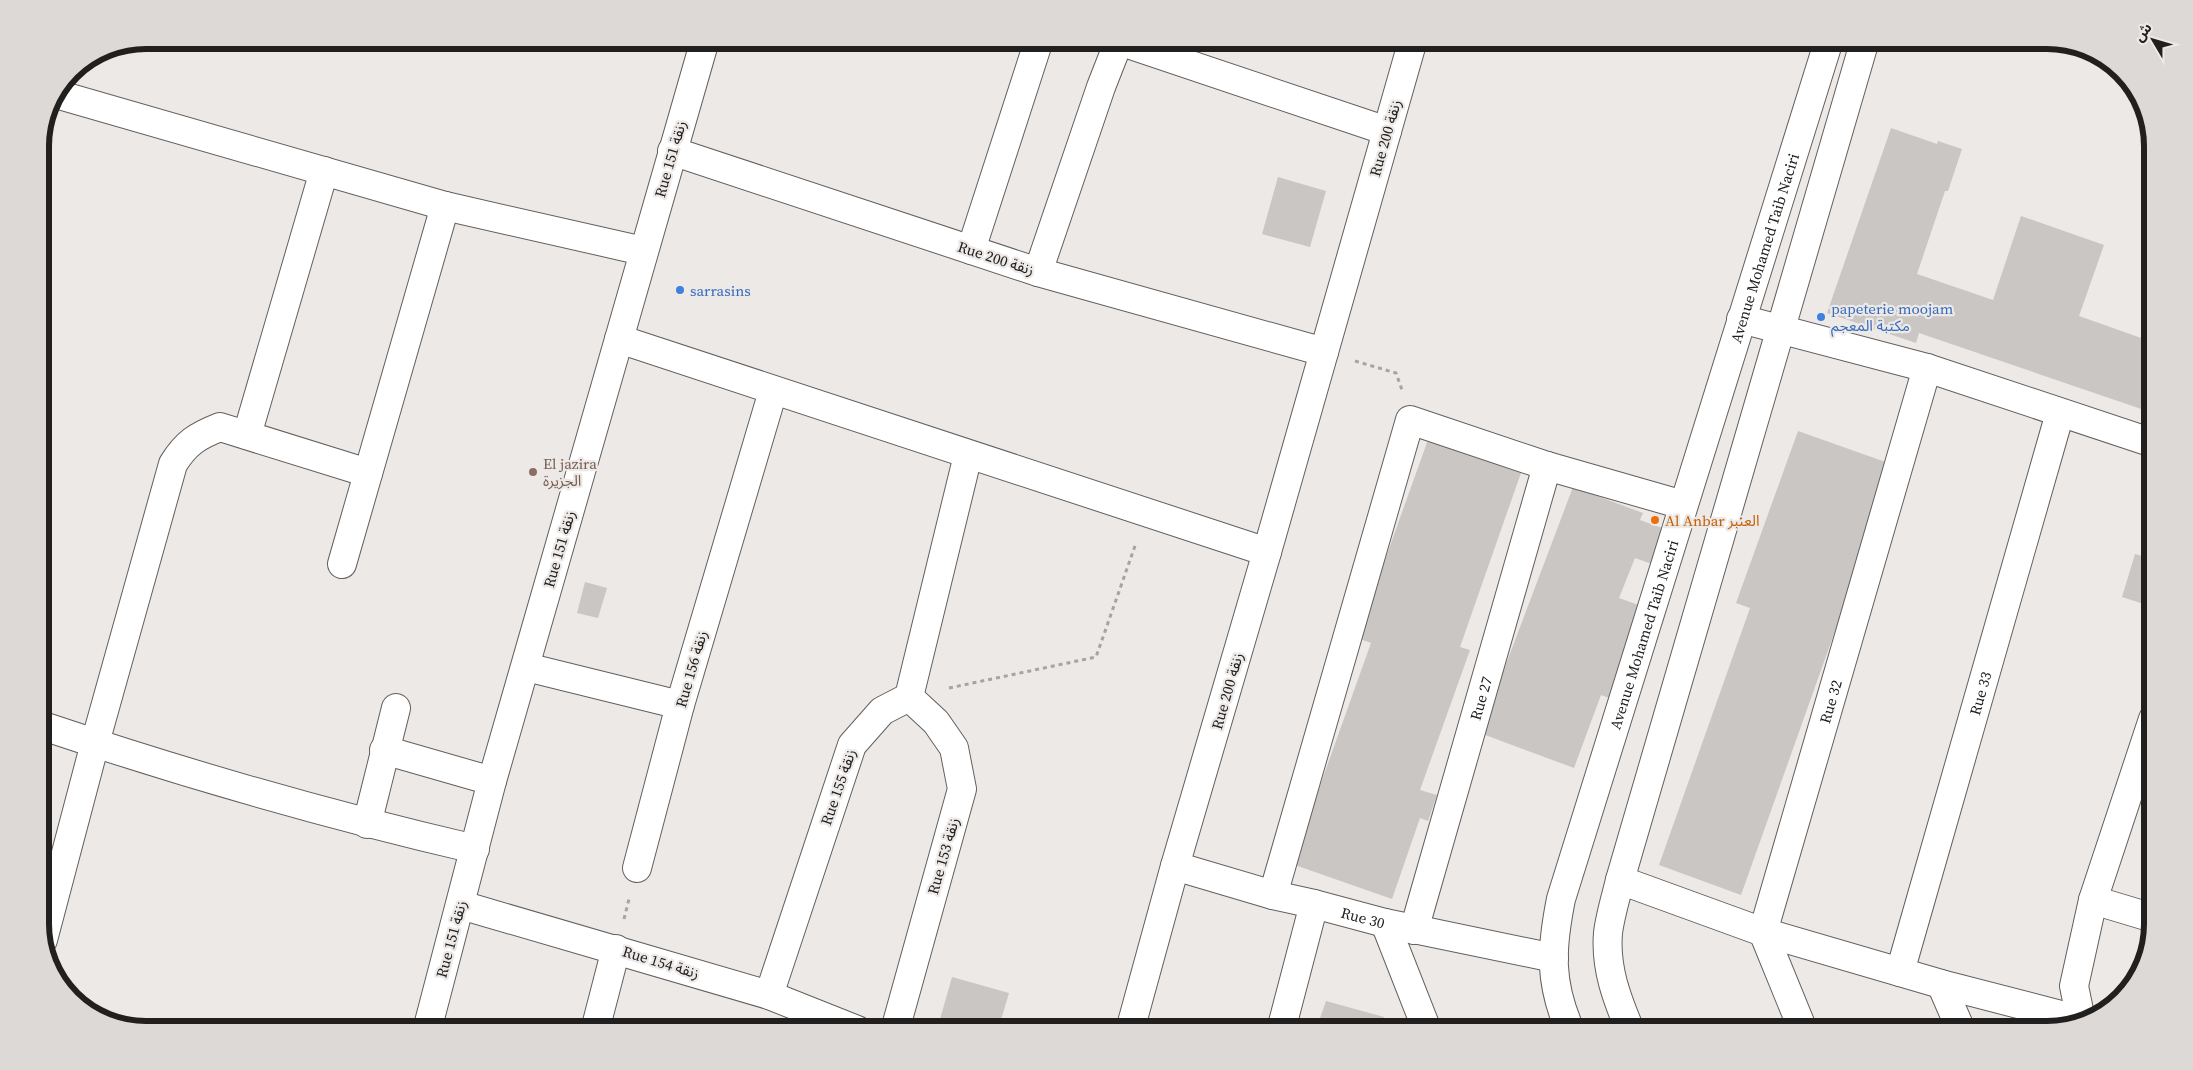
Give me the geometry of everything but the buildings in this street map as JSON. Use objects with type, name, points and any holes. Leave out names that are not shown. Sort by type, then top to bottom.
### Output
[{"type":"street","name":"Rue 151 زنقة","points":[[429,1021],[461,905],[492,781],[702,49]]},
{"type":"street","points":[[971,250],[1036,49]]},
{"type":"street","points":[[1038,272],[1116,49]]},
{"type":"street","points":[[1146,49],[1387,131]]},
{"type":"street","name":"Rue 200 زنقة","points":[[1132,1021],[1175,866],[1268,552],[1410,49]]},
{"type":"street","name":"Avenue Mohamed Taib Naciri","points":[[1567,1021],[1554,984],[1554,932],[1561,899],[1826,49]]},
{"type":"street","points":[[1626,1021],[1616,997],[1609,967],[1608,933],[1620,880],[1862,49]]},
{"type":"street","points":[[63,96],[445,206],[643,251]]},
{"type":"street","name":"Rue 200 زنقة","points":[[672,151],[1038,272],[1324,352]]},
{"type":"street","points":[[246,435],[324,171]]},
{"type":"street","points":[[342,564],[445,206]]},
{"type":"street","points":[[1741,319],[1927,368],[2144,440]]},
{"type":"street","points":[[619,339],[772,391],[1268,552]]},
{"type":"street","name":"Rue 32","points":[[1763,932],[1927,368]]},
{"type":"street","name":"Rue 156 زنقة","points":[[637,868],[680,705],[772,391]]},
{"type":"street","name":"Rue 33","points":[[1900,972],[2060,413]]},
{"type":"street","points":[[1273,895],[1410,420],[1547,466],[1683,505]]},
{"type":"street","points":[[49,917],[95,743],[173,464],[182,449],[200,435],[220,427],[368,473]]},
{"type":"street","points":[[909,697],[968,455]]},
{"type":"street","name":"Rue 27","points":[[1414,930],[1547,466]]},
{"type":"street","points":[[526,667],[680,705]]},
{"type":"street","name":"Rue 155 زنقة","points":[[769,995],[852,745],[882,711],[909,697]]},
{"type":"street","name":"Rue 153 زنقة","points":[[898,1021],[962,789],[954,748],[936,722],[909,697]]},
{"type":"street","points":[[367,824],[396,708]]},
{"type":"street","points":[[49,728],[367,824],[475,849]]},
{"type":"street","points":[[384,750],[492,781]]},
{"type":"street","points":[[2079,1016],[2074,986],[2093,900],[2144,753]]},
{"type":"street","name":"Rue 30","points":[[1175,866],[1273,895],[1314,904],[1385,924],[1554,958]]},
{"type":"street","points":[[1620,880],[1763,932],[1941,984],[2072,1018]]},
{"type":"street","points":[[2093,900],[2144,915]]},
{"type":"street","points":[[1283,1021],[1314,904]]},
{"type":"street","name":"Rue 154 زنقة","points":[[461,905],[769,995],[834,1021]]},
{"type":"street","points":[[1385,924],[1423,1021]]},
{"type":"street","points":[[1763,932],[1799,1021]]},
{"type":"street","points":[[597,1021],[616,949]]},
{"type":"street","points":[[1941,984],[1957,1021]]},
{"type":"path","points":[[1324,352],[1396,373],[1410,420]]},
{"type":"path","points":[[909,697],[1096,658],[1147,512]]},
{"type":"path","points":[[616,949],[637,868]]},
{"type":"place","name":"sarrasins","points":[[680,290]]},
{"type":"place","name":"papeterie moojam مكتبة المعجم","points":[[1821,317]]},
{"type":"place","name":"El jazira الجزيرة","points":[[533,472]]},
{"type":"place","name":"Al Anbar العنبر","points":[[1655,520]]}]
